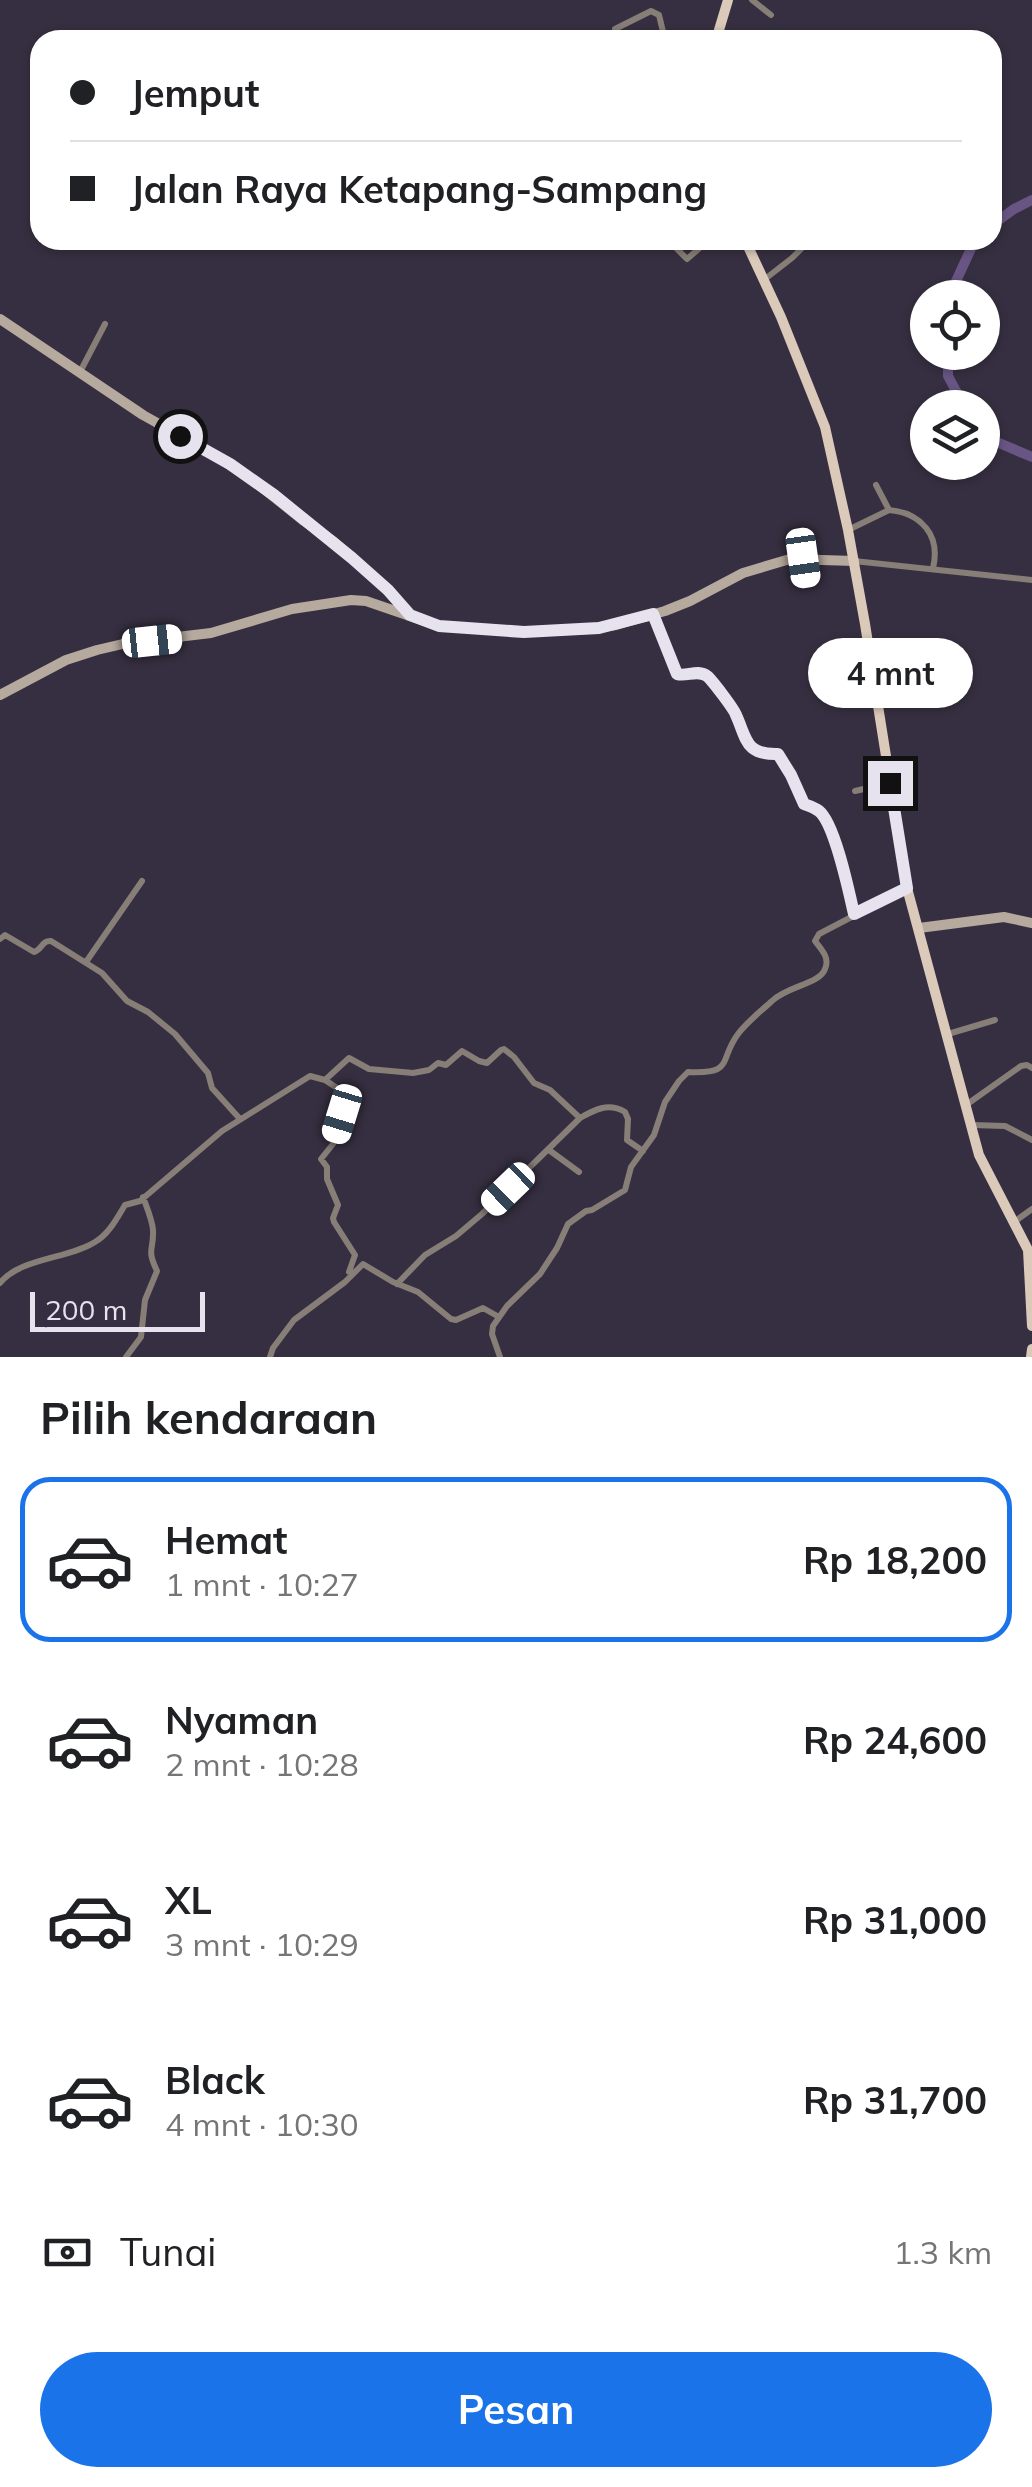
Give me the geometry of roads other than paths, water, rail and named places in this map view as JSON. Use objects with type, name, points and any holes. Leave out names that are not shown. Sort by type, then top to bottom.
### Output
[{"type":"main road","points":[[719,30],[728,0]]},
{"type":"main road","points":[[750,250],[825,427],[854,561],[907,888],[984,1167],[1028,1250],[1032,1326]]},
{"type":"main road","points":[[0,318],[142,415],[230,464],[274,495],[352,558],[410,615]]},
{"type":"main road","points":[[0,695],[66,660],[126,643],[211,633],[292,609],[357,599],[439,626],[524,632],[599,628],[653,614],[743,573],[790,559],[854,561]]},
{"type":"main road","points":[[919,928],[1004,917],[1032,923]]},
{"type":"main road","points":[[1031,1357],[1032,1349]]},
{"type":"street","points":[[752,0],[771,15]]},
{"type":"street","points":[[615,29],[651,11],[659,15],[662,30]]},
{"type":"street","points":[[678,250],[687,259],[697,250]]},
{"type":"street","points":[[764,279],[800,250]]},
{"type":"street","points":[[80,372],[105,324]]},
{"type":"street","points":[[876,485],[889,510]]},
{"type":"street","points":[[848,530],[889,510],[914,517],[934,540],[934,568]]},
{"type":"street","points":[[803,558],[806,584]]},
{"type":"street","points":[[854,561],[1032,580]]},
{"type":"street","points":[[653,614],[677,674],[707,676],[734,710],[750,746],[763,754],[778,754],[804,804],[826,820],[854,914]]},
{"type":"street","points":[[832,664],[913,657]]},
{"type":"street","points":[[854,791],[890,783]]},
{"type":"street","points":[[86,962],[142,881]]},
{"type":"street","points":[[500,1357],[491,1331],[499,1317],[540,1274],[571,1221],[625,1190],[631,1167],[657,1129],[665,1102],[682,1077],[720,1067],[739,1032],[773,999],[818,978],[826,969],[827,960],[816,938],[907,888]]},
{"type":"street","points":[[0,926],[2,937],[34,952],[51,941],[102,973],[127,1001],[175,1034],[208,1073],[212,1088],[240,1119]]},
{"type":"street","points":[[946,1035],[996,1020]]},
{"type":"street","points":[[324,1080],[349,1058],[369,1069],[418,1072],[430,1070],[438,1063],[446,1065],[462,1050],[487,1062],[504,1049],[534,1083],[550,1090],[580,1118]]},
{"type":"street","points":[[965,1106],[1023,1065],[1032,1068]]},
{"type":"street","points":[[0,1282],[14,1270],[93,1244],[109,1230],[127,1203],[144,1197],[216,1134],[310,1076],[346,1094],[333,1144],[321,1159],[338,1205],[334,1222],[355,1256],[345,1282]]},
{"type":"street","points":[[398,1284],[425,1255],[482,1214],[580,1118],[600,1108],[622,1110],[628,1119],[627,1140],[643,1151]]},
{"type":"street","points":[[971,1126],[1006,1126],[1032,1140]]},
{"type":"street","points":[[549,1150],[579,1172]]},
{"type":"street","points":[[126,1357],[141,1337],[146,1300],[157,1271],[151,1259],[154,1236],[144,1197]]},
{"type":"street","points":[[1014,1222],[1032,1209]]},
{"type":"street","points":[[270,1357],[294,1320],[364,1264],[418,1292],[451,1320],[483,1308],[499,1317]]},
{"type":"waterway","points":[[1002,218],[1032,200]]},
{"type":"waterway","points":[[957,280],[970,250]]},
{"type":"waterway","points":[[948,370],[955,390]]},
{"type":"waterway","points":[[1000,443],[1032,457]]}]
